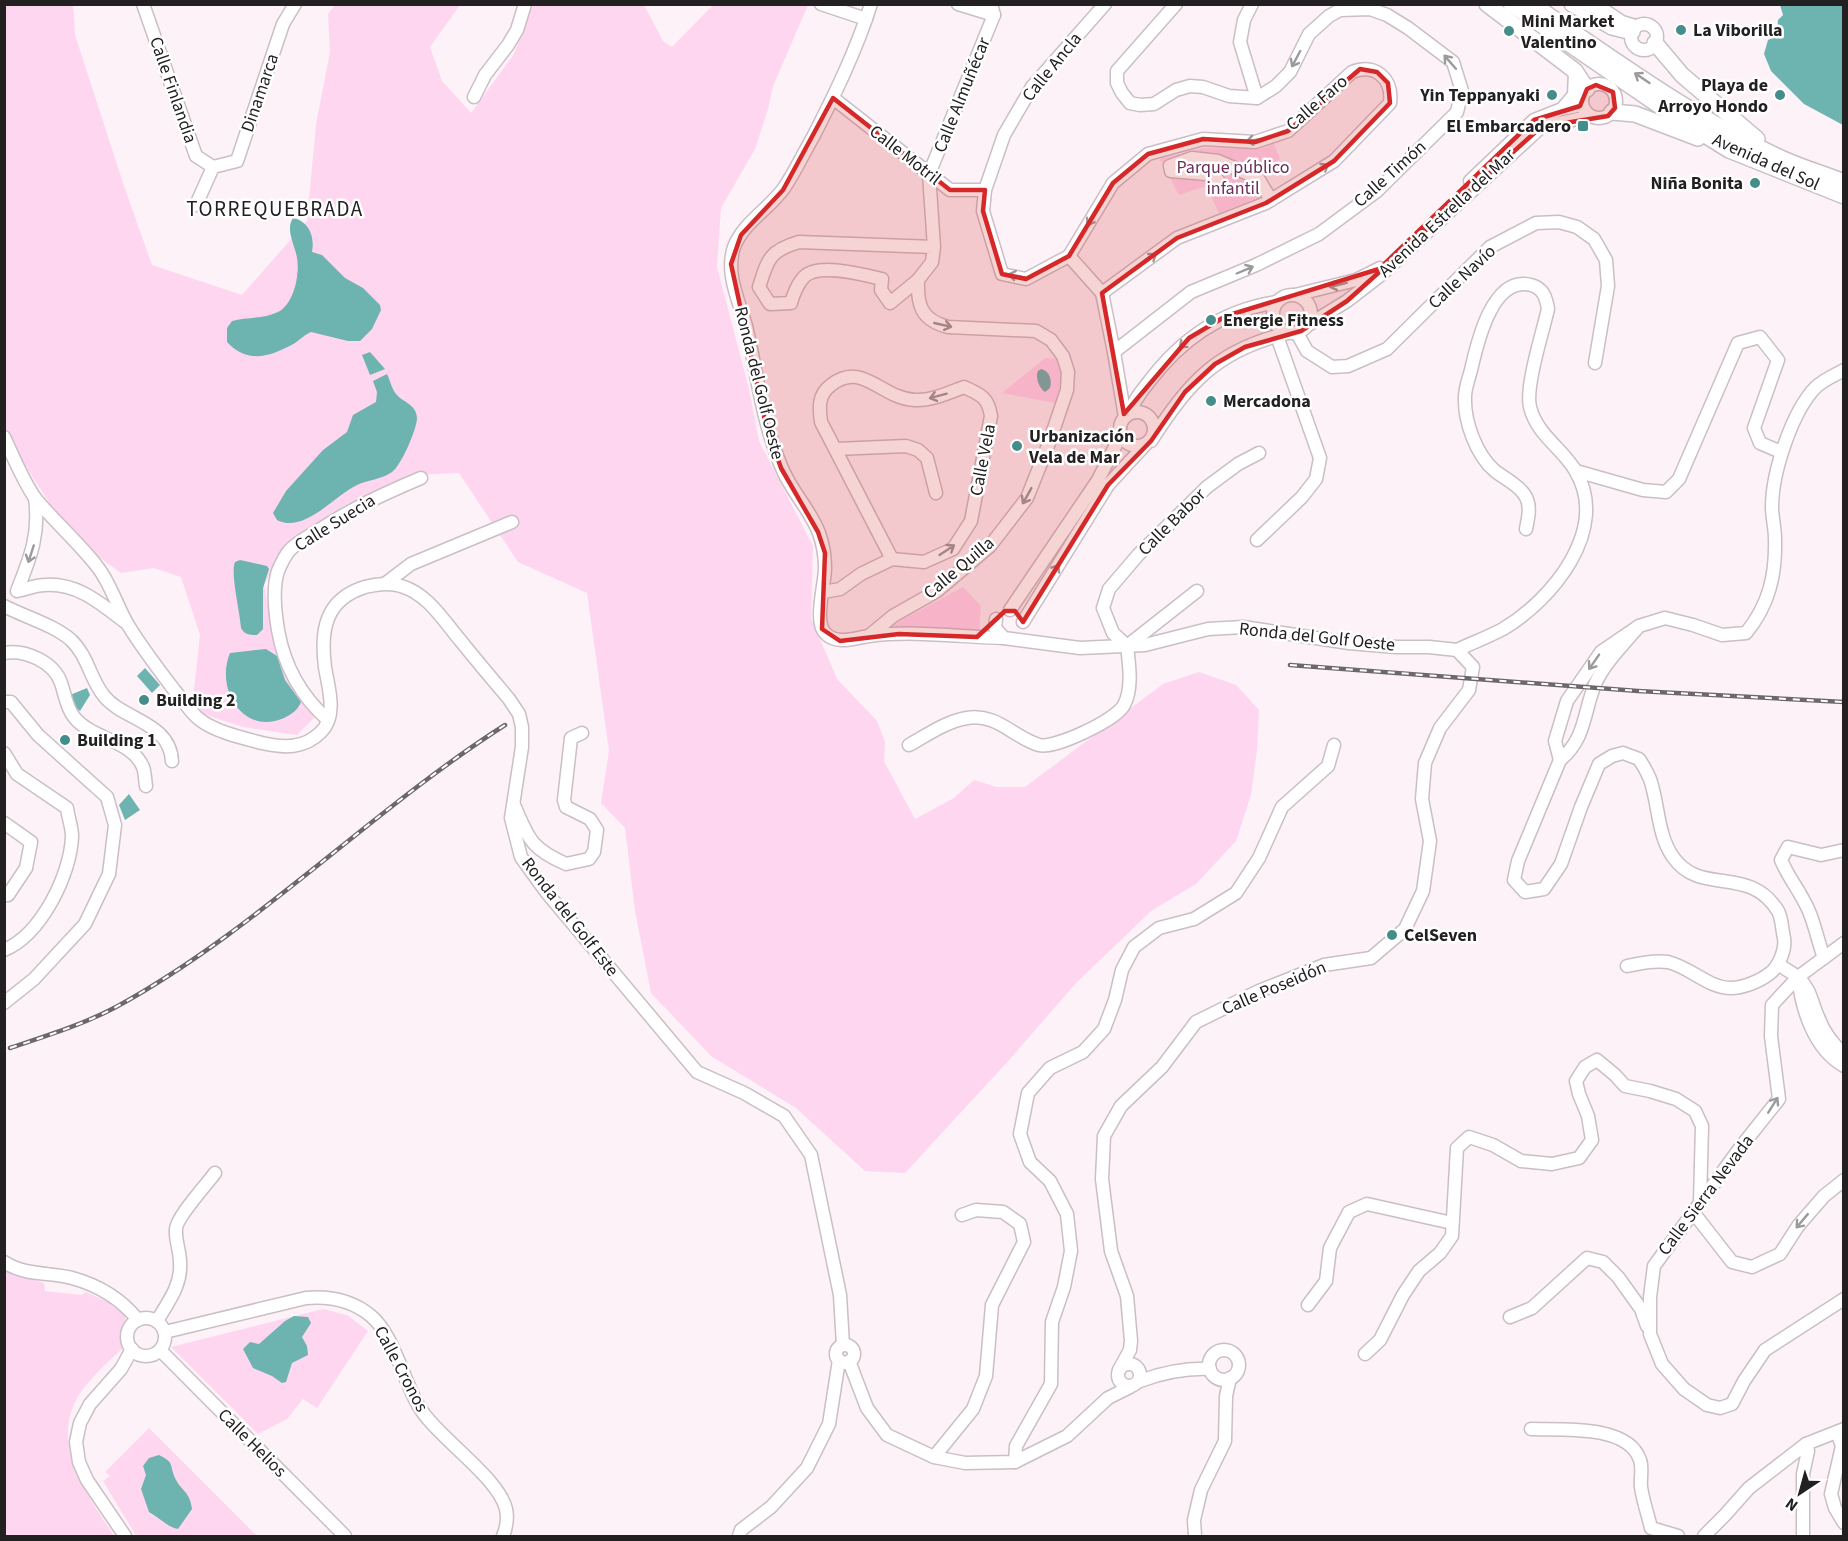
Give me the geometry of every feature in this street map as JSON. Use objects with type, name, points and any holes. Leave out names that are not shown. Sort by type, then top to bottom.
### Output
[{"type":"main road","points":[[1487,4],[1575,71],[1587,89]]},
{"type":"main road","name":"Avenida del Sol","points":[[1511,4],[1676,117],[1729,150],[1844,196]]},
{"type":"main road","name":"Avenida del Sol","points":[[1532,4],[1682,104],[1743,139],[1783,159],[1844,182]]},
{"type":"main road","points":[[1572,4],[1612,27],[1634,29]]},
{"type":"main road","points":[[1655,43],[1682,75],[1726,114],[1783,159]]},
{"type":"main road","points":[[1612,112],[1635,114],[1729,150]]},
{"type":"street","name":"Calle Finlandia","points":[[143,4],[196,156],[213,167]]},
{"type":"street","name":"Dinamarca","points":[[213,167],[237,161],[283,24],[295,4]]},
{"type":"street","points":[[474,97],[484,75],[517,30],[525,4]]},
{"type":"street","points":[[821,4],[866,19]]},
{"type":"street","name":"Ronda del Golf Oeste","points":[[871,4],[833,98],[783,190],[741,235],[734,247],[731,264],[766,425],[781,468],[818,531],[825,553],[824,592],[819,618],[826,635],[840,641],[899,634],[1007,638],[1080,648],[1145,645],[1208,630],[1243,627],[1349,643],[1396,647],[1430,646],[1457,650]]},
{"type":"street","name":"Calle Almuñécar","points":[[929,174],[993,10],[958,4]]},
{"type":"street","name":"Calle Ancla","points":[[1070,256],[1026,279],[1002,273],[983,211],[985,190],[1004,135],[1032,87],[1105,4]]},
{"type":"street","points":[[1176,4],[1117,71],[1117,83],[1130,103],[1154,104],[1176,90],[1190,86],[1203,87],[1229,96],[1257,98],[1240,42],[1244,20],[1252,4]]},
{"type":"street","points":[[1595,4],[1634,29]]},
{"type":"street","points":[[1607,4],[1616,17]]},
{"type":"street","name":"Calle Timón","points":[[1114,352],[1191,292],[1257,265],[1319,234],[1377,190],[1457,112],[1462,91],[1453,62],[1408,28],[1387,15],[1370,9],[1353,9],[1340,10],[1329,16],[1309,34],[1290,72],[1276,86],[1257,98]]},
{"type":"street","points":[[1645,24],[1653,27],[1656,35],[1655,43],[1649,49],[1634,53],[1632,42],[1634,29],[1645,24]]},
{"type":"street","name":"Calle Faro","points":[[1070,256],[1113,183],[1148,154],[1203,139],[1255,142],[1288,131],[1352,72],[1368,69],[1377,72],[1388,83],[1391,93],[1390,104],[1334,160],[1270,200],[1239,215],[1177,238],[1102,293]]},
{"type":"street","points":[[1562,109],[1575,95],[1575,71]]},
{"type":"street","points":[[1600,85],[1612,85],[1616,102],[1612,112],[1602,118],[1591,116],[1582,105],[1587,89],[1600,85]]},
{"type":"street","name":"Calle Motril","points":[[833,98],[950,190],[985,190]]},
{"type":"street","name":"Avenida Estrella del Mar","points":[[1295,295],[1356,280],[1378,270],[1534,120],[1562,109],[1582,105]]},
{"type":"street","name":"Avenida Estrella del Mar","points":[[1308,325],[1347,301],[1382,274],[1541,126],[1591,116]]},
{"type":"street","points":[[1218,180],[1207,174],[1172,171],[1170,166],[1192,158],[1218,161],[1258,178],[1270,200]]},
{"type":"street","points":[[196,205],[213,167]]},
{"type":"street","points":[[929,174],[934,247],[932,262],[918,280],[890,303],[881,290],[882,279],[849,272],[815,270],[804,277],[791,303],[770,304],[759,287],[767,262],[780,248],[799,242],[934,247]]},
{"type":"street","name":"Calle Navío","points":[[1287,334],[1307,351],[1332,367],[1348,366],[1387,349],[1490,247],[1536,223],[1559,222],[1578,227],[1594,239],[1606,260],[1608,286],[1595,363]]},
{"type":"street","points":[[1070,256],[1102,293],[1127,416]]},
{"type":"street","name":"Calle Quilla","points":[[870,636],[893,616],[937,591],[990,546],[1027,498],[1067,390],[1068,372],[1063,356],[1051,340],[1036,331],[948,327],[935,324],[922,311],[918,297],[918,280]]},
{"type":"street","points":[[1457,650],[1503,629],[1537,604],[1560,578],[1578,547],[1585,523],[1584,496],[1576,471],[1536,425],[1529,405],[1530,387],[1548,309],[1546,297],[1534,286],[1517,284],[1508,289],[1486,316],[1479,335],[1465,396],[1467,424],[1480,450],[1492,469],[1524,494],[1530,510],[1526,529]]},
{"type":"street","points":[[996,620],[995,628],[1007,638],[1017,636],[1108,485],[1149,442],[1185,392],[1215,364],[1245,347],[1308,325],[1311,319],[1310,306],[1301,297],[1288,295],[1277,302],[1226,316],[1189,338],[1160,367],[1132,404],[1120,426],[1121,435],[1098,480],[1010,610]]},
{"type":"street","points":[[1257,540],[1302,497],[1316,479],[1320,458],[1287,334],[1274,320],[1274,307],[1277,302]]},
{"type":"street","points":[[1576,471],[1643,490],[1666,492],[1679,479],[1738,343],[1760,337],[1778,360],[1754,428],[1760,443],[1781,452]]},
{"type":"street","points":[[1560,760],[1555,741],[1567,701],[1601,652],[1639,626],[1665,618],[1722,635],[1746,633],[1758,619],[1771,590],[1775,539],[1772,506],[1781,452],[1801,406],[1817,386],[1844,370]]},
{"type":"street","name":"Calle Vela","points":[[848,375],[862,377],[895,396],[915,400],[935,397],[964,387],[981,395],[989,404],[991,416],[971,521],[953,549],[924,562],[892,559],[821,422],[819,406],[823,391],[848,375]]},
{"type":"street","points":[[1121,435],[1132,446],[1137,447],[1149,442],[1155,429],[1151,418],[1141,412],[1127,416]]},
{"type":"street","points":[[4,437],[19,471],[35,497],[96,565],[109,584],[128,624],[154,665],[189,708],[199,719],[211,725],[258,742],[277,746],[296,747],[309,742],[320,733],[328,720],[331,706],[324,643],[330,612],[338,601],[346,594],[386,583],[411,564],[512,522]]},
{"type":"street","points":[[836,449],[906,446],[918,450],[927,458],[936,493]]},
{"type":"street","name":"Calle Babor","points":[[1127,646],[1113,633],[1103,608],[1109,589],[1145,548],[1207,487],[1238,464],[1259,453]]},
{"type":"street","name":"Calle Suecia","points":[[328,720],[301,690],[287,663],[275,615],[275,582],[278,570],[290,550],[306,538],[355,507],[421,478]]},
{"type":"street","points":[[35,497],[38,525],[33,551],[17,591],[4,604],[26,617],[53,628],[71,640],[85,658],[104,696],[121,709],[143,720],[163,739],[171,750],[171,761]]},
{"type":"street","points":[[38,525],[44,519],[52,516]]},
{"type":"street","points":[[824,592],[840,589],[861,574],[892,559]]},
{"type":"street","name":"Ronda del Golf Este","points":[[386,583],[400,585],[430,604],[519,714],[522,727],[522,747],[511,818],[521,857],[547,893],[697,1072],[744,1093],[784,1116],[811,1155],[840,1295],[843,1345],[837,1351],[837,1357],[844,1361]]},
{"type":"street","points":[[17,591],[44,585],[70,587],[92,596],[128,624]]},
{"type":"street","points":[[909,745],[938,728],[967,718],[984,718],[998,722],[1026,740],[1042,746],[1067,741],[1110,718],[1124,706],[1130,680],[1127,646],[1197,591]]},
{"type":"street","points":[[977,637],[989,629],[1001,612],[1010,610],[1018,614],[1030,639],[1036,642]]},
{"type":"street","points":[[1628,966],[1648,962],[1669,962],[1708,981],[1731,988],[1753,983],[1770,974],[1778,964],[1785,944],[1779,913],[1762,892],[1741,883],[1711,880],[1690,873],[1674,859],[1663,839],[1650,779],[1639,759],[1623,753],[1612,756],[1599,764],[1561,864],[1544,889],[1525,892],[1514,880],[1518,861],[1560,760],[1572,750],[1582,730],[1596,682],[1639,626]]},
{"type":"street","name":"Calle Poseidón","points":[[1137,1377],[1130,1350],[1127,1296],[1111,1251],[1102,1179],[1104,1136],[1121,1106],[1162,1067],[1196,1022],[1259,991],[1324,965],[1371,957],[1405,928],[1423,891],[1430,841],[1422,799],[1425,763],[1440,728],[1469,690],[1473,667],[1457,650]]},
{"type":"street","points":[[4,653],[12,652],[30,656],[49,665],[61,681],[68,706],[75,718],[90,729],[131,751],[143,767],[146,786]]},
{"type":"street","points":[[4,702],[11,702],[38,735],[107,797],[115,825],[109,874],[84,924],[34,979],[4,1003]]},
{"type":"street","points":[[513,804],[530,840],[540,850],[566,864],[589,859],[594,852],[597,830],[590,819],[566,807],[564,800],[571,738],[582,733]]},
{"type":"street","points":[[1015,1462],[1016,1446],[1051,1384],[1052,1322],[1064,1287],[1071,1251],[1067,1214],[1050,1181],[1030,1162],[1020,1134],[1028,1093],[1050,1068],[1083,1052],[1104,1029],[1115,1000],[1122,970],[1134,947],[1159,928],[1194,919],[1236,893],[1259,858],[1282,807],[1328,766],[1334,745]]},
{"type":"street","points":[[4,753],[17,774],[67,808],[72,835],[66,871],[52,903],[27,933],[4,950]]},
{"type":"street","points":[[4,823],[31,842],[26,868],[8,895],[4,895]]},
{"type":"street","points":[[1824,958],[1809,910],[1787,875],[1781,860],[1788,848],[1821,855],[1844,850]]},
{"type":"street","name":"Calle Sierra Nevada","points":[[1844,943],[1798,977],[1772,1005],[1771,1036],[1779,1099],[1654,1266],[1650,1297],[1650,1334],[1662,1364],[1684,1389],[1707,1405],[1720,1408],[1732,1404],[1765,1350],[1844,1299]]},
{"type":"street","points":[[1778,964],[1798,977],[1808,987],[1820,1022],[1833,1044],[1844,1054]]},
{"type":"street","points":[[1798,977],[1810,1026],[1830,1058],[1844,1066]]},
{"type":"street","points":[[1365,1354],[1380,1340],[1403,1295],[1419,1271],[1440,1253],[1452,1236],[1457,1148],[1469,1137],[1493,1145],[1521,1161],[1552,1164],[1579,1158],[1592,1140],[1588,1116],[1576,1081],[1585,1067],[1597,1060],[1616,1075],[1625,1086],[1676,1099],[1695,1111],[1702,1126],[1697,1207],[1732,1262],[1752,1268],[1780,1254],[1798,1226],[1824,1196],[1844,1180]]},
{"type":"street","points":[[156,1321],[173,1295],[179,1280],[180,1263],[175,1228],[215,1173]]},
{"type":"street","points":[[1308,1305],[1326,1281],[1330,1248],[1349,1212],[1367,1204],[1452,1223]]},
{"type":"street","points":[[934,1457],[973,1410],[986,1376],[992,1305],[1024,1242],[1020,1224],[1003,1212],[976,1210],[962,1215]]},
{"type":"street","points":[[1510,1317],[1532,1308],[1587,1258],[1603,1262],[1618,1277],[1641,1309],[1650,1334]]},
{"type":"street","points":[[4,1262],[24,1271],[71,1278],[106,1291],[121,1302],[138,1320]]},
{"type":"street","name":"Calle Cronos","points":[[165,1332],[306,1298],[348,1301],[372,1316],[386,1337],[418,1405],[427,1418],[494,1487],[506,1509],[506,1528],[502,1536]]},
{"type":"street","points":[[151,1318],[156,1321],[165,1332],[165,1339],[160,1350],[149,1356],[143,1356],[132,1349],[128,1333],[133,1323],[138,1320],[151,1318]]},
{"type":"street","points":[[125,1536],[87,1480],[79,1462],[76,1442],[80,1424],[90,1404],[121,1369],[132,1349]]},
{"type":"street","name":"Calle Helios","points":[[160,1350],[345,1536]]},
{"type":"street","points":[[1108,1398],[1130,1350]]},
{"type":"street","points":[[844,1361],[867,1408],[887,1435],[934,1457],[964,1463],[1015,1462],[1067,1436],[1108,1398],[1137,1377]]},
{"type":"street","points":[[739,1536],[741,1530],[771,1507],[807,1468],[829,1424],[844,1361]]},
{"type":"street","points":[[1118,1372],[1127,1364],[1137,1377]]},
{"type":"street","points":[[1118,1372],[1119,1382],[1137,1377],[1193,1369],[1217,1372],[1226,1396],[1225,1442],[1201,1490],[1194,1520],[1196,1536]]},
{"type":"street","points":[[1531,1429],[1592,1431],[1615,1437],[1633,1447],[1641,1461],[1641,1486],[1651,1528],[1678,1536]]},
{"type":"street","points":[[1704,1536],[1749,1488],[1806,1444],[1840,1431],[1842,1446],[1831,1494],[1835,1508],[1844,1523]]},
{"type":"street","points":[[1803,1536],[1802,1484],[1808,1451],[1806,1444]]},
{"type":"highlighted area","points":[[1360,69],[1377,72],[1388,83],[1390,103],[1334,161],[1266,203],[1177,238],[1102,293],[1124,414],[1189,338],[1226,316],[1379,269],[1534,120],[1580,106],[1587,89],[1596,85],[1613,92],[1615,108],[1608,116],[1541,127],[1347,301],[1301,331],[1245,347],[1215,364],[1185,392],[1151,441],[1108,485],[1023,622],[1015,611],[1005,611],[977,637],[899,634],[840,641],[822,629],[825,553],[818,532],[781,468],[766,425],[731,264],[741,235],[783,190],[833,98],[950,190],[985,190],[983,211],[1002,274],[1026,279],[1069,256],[1113,183],[1148,154],[1203,139],[1255,142],[1288,131]]},
{"type":"green space","points":[[5,5],[73,5],[75,35],[152,265],[242,295],[307,221],[316,124],[330,52],[328,14],[335,5],[460,5],[430,47],[442,81],[471,113],[514,54],[532,5],[644,5],[663,41],[672,47],[713,5],[808,5],[773,86],[755,149],[721,208],[717,267],[749,389],[759,441],[813,546],[811,618],[837,679],[877,721],[885,742],[884,761],[915,819],[954,798],[974,780],[997,787],[1025,787],[1163,684],[1199,672],[1236,685],[1259,710],[1251,795],[1236,841],[1196,884],[1151,911],[1076,983],[905,1173],[865,1171],[796,1108],[711,1056],[651,993],[635,911],[625,828],[601,803],[609,751],[587,593],[518,562],[459,473],[415,475],[349,503],[285,545],[264,585],[276,651],[314,718],[297,735],[243,727],[203,713],[193,698],[200,635],[181,577],[154,568],[121,573],[71,537],[18,454],[5,427]]},
{"type":"green space","name":"Parque público infantil","points":[[1274,144],[1280,159],[1263,175],[1267,194],[1219,213],[1206,186],[1179,195],[1160,159],[1204,148],[1258,149]]},
{"type":"green space","points":[[1045,358],[1060,359],[1066,371],[1060,404],[1002,393]]},
{"type":"green space","points":[[963,587],[981,606],[979,631],[891,626]]},
{"type":"green space","points":[[5,1270],[44,1283],[45,1291],[82,1295],[86,1292],[106,1301],[126,1316],[121,1336],[123,1348],[97,1372],[76,1400],[69,1418],[68,1436],[70,1454],[76,1472],[84,1489],[114,1536],[5,1536]]},
{"type":"green space","points":[[323,1309],[347,1315],[368,1331],[317,1408],[303,1399],[287,1419],[258,1434],[171,1347]]},
{"type":"green space","points":[[149,1428],[257,1536],[143,1536],[135,1534],[103,1481],[110,1476],[105,1472]]},
{"type":"water","points":[[1780,5],[1843,5],[1843,125],[1804,104],[1771,71],[1764,54],[1768,40],[1777,36],[1778,20],[1783,15]]},
{"type":"water","points":[[293,218],[303,222],[310,231],[313,241],[312,252],[322,255],[345,278],[363,288],[380,305],[381,310],[372,329],[360,341],[348,341],[311,332],[278,352],[260,356],[243,354],[227,342],[227,328],[232,321],[267,316],[278,312],[284,308],[295,288],[298,265],[290,233]]},
{"type":"water","points":[[370,352],[385,369],[370,375],[362,355]]},
{"type":"water","points":[[1041,369],[1048,374],[1050,379],[1050,388],[1045,392],[1037,379],[1037,373]]},
{"type":"water","points":[[387,374],[395,393],[412,407],[417,418],[408,447],[400,463],[392,472],[357,485],[308,518],[287,523],[277,520],[273,513],[286,491],[323,450],[347,432],[353,415],[376,402],[377,392],[373,381]]},
{"type":"water","points":[[240,560],[267,566],[269,569],[263,588],[263,629],[257,635],[248,634],[241,628],[234,574],[235,562]]},
{"type":"water","points":[[266,649],[277,656],[285,680],[301,702],[290,715],[269,722],[245,715],[236,706],[226,681],[226,667],[230,653]]},
{"type":"water","points":[[145,668],[160,685],[152,693],[137,676]]},
{"type":"water","points":[[87,688],[90,695],[80,711],[73,705],[70,695]]},
{"type":"water","points":[[129,794],[140,810],[125,820],[119,805]]},
{"type":"water","points":[[294,1316],[308,1317],[311,1323],[302,1337],[307,1346],[308,1355],[292,1363],[286,1382],[282,1383],[253,1368],[243,1349],[250,1342],[259,1344]]},
{"type":"water","points":[[159,1455],[170,1462],[175,1478],[191,1503],[192,1509],[178,1529],[149,1512],[141,1489],[146,1475],[143,1466],[149,1458]]},
{"type":"railway","points":[[1290,665],[1638,691],[1844,702]]},
{"type":"railway","points":[[10,1048],[90,1019],[116,1007],[168,976],[217,943],[407,795],[505,725]]},
{"type":"place","name":"La Viborilla","points":[[1681,30]]},
{"type":"place","name":"Mini Market Valentino","points":[[1509,31]]},
{"type":"place","name":"Yin Teppanyaki","points":[[1552,95]]},
{"type":"place","name":"Playa de Arroyo Hondo","points":[[1780,95]]},
{"type":"place","name":"El Embarcadero","points":[[1583,126]]},
{"type":"place","name":"Niña Bonita","points":[[1755,183]]},
{"type":"place","name":"Energie Fitness","points":[[1211,320]]},
{"type":"place","name":"Mercadona","points":[[1211,401]]},
{"type":"place","name":"Urbanización Vela de Mar","points":[[1017,446]]},
{"type":"place","name":"Building 2","points":[[144,700]]},
{"type":"place","name":"Building 1","points":[[65,740]]},
{"type":"place","name":"CelSeven","points":[[1392,935]]},
{"type":"district","name":"TORREQUEBRADA","points":[[275,209]]}]
